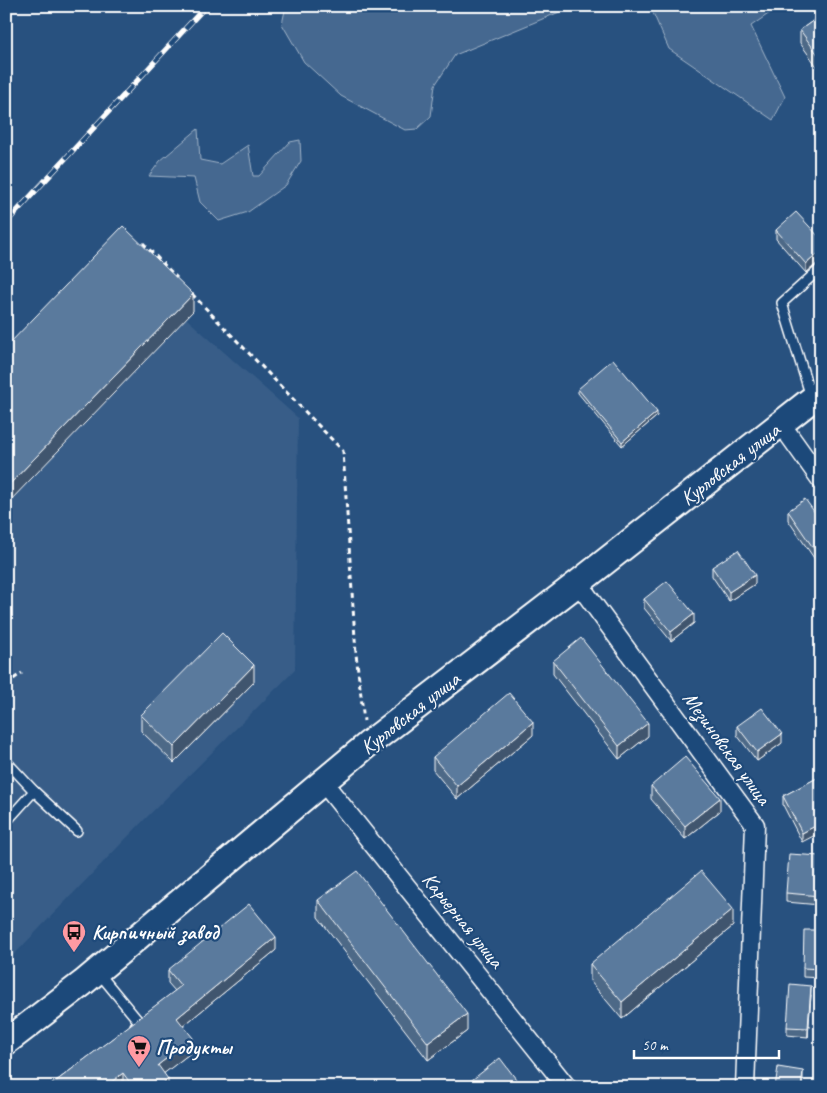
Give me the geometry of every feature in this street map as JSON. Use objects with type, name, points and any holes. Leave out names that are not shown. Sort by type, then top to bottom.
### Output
[{"type":"main road","name":"Курловская улица","points":[[6,1042],[97,971],[367,745],[578,583],[816,396]]},
{"type":"street","points":[[781,424],[821,480]]},
{"type":"street","name":"Мезиновская улица","points":[[578,583],[755,825],[745,1087]]},
{"type":"street","name":"Карьерная улица","points":[[323,782],[567,1087]]},
{"type":"lane","points":[[816,396],[782,303],[821,268]]},
{"type":"lane","points":[[6,762],[77,831]]},
{"type":"lane","points":[[6,822],[34,791]]},
{"type":"lane","points":[[97,971],[140,1023],[124,1034]]},
{"type":"path","points":[[143,243],[177,279]]},
{"type":"path","points":[[191,293],[342,451],[356,654],[367,745]]},
{"type":"path","points":[[6,684],[22,673]]},
{"type":"shaded area","points":[[286,6],[574,6],[455,55],[435,85],[431,116],[417,129],[405,130],[341,96],[304,62],[282,24]]},
{"type":"shaded area","points":[[650,6],[780,6],[751,26],[785,97],[773,120],[669,49]]},
{"type":"shaded area","points":[[198,129],[200,160],[220,164],[248,145],[253,176],[259,176],[290,142],[300,140],[301,161],[286,185],[248,212],[219,221],[200,202],[194,178],[149,176],[160,161]]},
{"type":"shaded area","points":[[113,253],[298,418],[295,670],[145,819],[6,963],[6,358]]},
{"type":"building","points":[[821,15],[821,59],[800,30]]},
{"type":"building","points":[[796,212],[821,239],[821,251],[806,264],[776,230]]},
{"type":"building","points":[[123,226],[193,294],[6,488],[6,347]]},
{"type":"building","points":[[613,359],[657,412],[622,442],[578,389]]},
{"type":"building","points":[[805,499],[821,521],[821,549],[816,552],[788,511]]},
{"type":"building","points":[[738,550],[755,575],[729,592],[712,567]]},
{"type":"building","points":[[667,581],[694,614],[671,632],[644,599]]},
{"type":"building","points":[[222,633],[254,665],[174,747],[141,715]]},
{"type":"building","points":[[581,638],[648,723],[619,746],[553,661]]},
{"type":"building","points":[[509,693],[533,722],[457,786],[433,757]]},
{"type":"building","points":[[762,708],[782,734],[757,752],[737,726]]},
{"type":"building","points":[[685,757],[720,798],[685,826],[651,786]]},
{"type":"building","points":[[817,778],[821,785],[821,823],[802,833],[783,796]]},
{"type":"building","points":[[789,854],[821,856],[820,896],[786,893]]},
{"type":"building","points":[[357,871],[467,1014],[428,1043],[318,900]]},
{"type":"building","points":[[701,871],[733,909],[622,1002],[590,964]]},
{"type":"building","points":[[249,904],[276,937],[177,1018],[193,1038],[158,1065],[168,1079],[158,1087],[133,1087],[123,1073],[105,1087],[52,1087],[51,1085],[181,986],[168,970]]},
{"type":"building","points":[[804,930],[821,930],[821,969],[803,968]]},
{"type":"building","points":[[790,984],[811,986],[808,1028],[787,1027]]},
{"type":"building","points":[[500,1058],[522,1087],[463,1087]]},
{"type":"building","points":[[778,1067],[803,1071],[801,1087],[775,1087]]},
{"type":"railway","points":[[6,223],[206,6]]},
{"type":"place","name":"Кирпичный завод","points":[[74,953]]},
{"type":"place","name":"Продукты","points":[[139,1068]]}]
